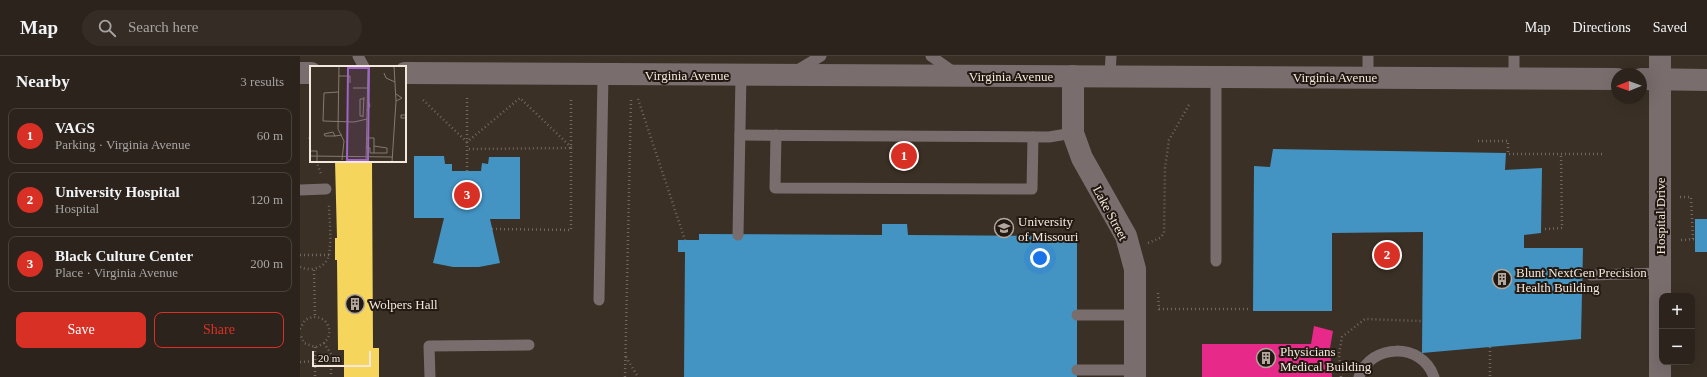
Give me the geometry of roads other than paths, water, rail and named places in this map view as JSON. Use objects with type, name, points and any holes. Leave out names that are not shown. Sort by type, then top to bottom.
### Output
[{"type":"street","name":"Hospital Drive","points":[[1660,56],[1651,79],[1660,273],[1660,377]]},
{"type":"street","name":"Virginia Avenue","points":[[406,73],[1073,76],[1111,66],[1216,77],[1368,67],[1514,78],[1611,79]]},
{"type":"street","name":"Lake Street","points":[[1073,76],[1073,133],[1082,158],[1126,236],[1135,269],[1135,374]]},
{"type":"street","points":[[1651,79],[1707,80]]},
{"type":"lane","points":[[358,56],[363,66]]},
{"type":"lane","points":[[790,75],[821,56]]},
{"type":"lane","points":[[931,56],[958,76]]},
{"type":"lane","points":[[1514,56],[1514,78]]},
{"type":"lane","points":[[599,300],[603,74]]},
{"type":"lane","points":[[738,235],[741,75]]},
{"type":"lane","points":[[1216,77],[1216,261]]},
{"type":"lane","points":[[740,135],[1049,137],[1073,133]]},
{"type":"lane","points":[[776,135],[775,188],[1032,189],[1033,137]]},
{"type":"lane","points":[[300,190],[326,189]]},
{"type":"lane","points":[[1591,275],[1660,273]]},
{"type":"lane","points":[[1077,316],[1135,315]]},
{"type":"lane","points":[[430,377],[430,346],[530,345]]},
{"type":"lane","points":[[1359,377],[1367,364],[1377,355],[1390,351],[1403,351],[1416,355],[1426,364],[1434,377]]},
{"type":"lane","points":[[1077,370],[1135,374]]},
{"type":"place","name":"VAGS","points":[[904,156]]},
{"type":"place","name":"Black Culture Center","points":[[467,195]]},
{"type":"place","name":"University of Missouri","points":[[1004,228]]},
{"type":"place","name":"University Hospital","points":[[1387,255]]},
{"type":"place","name":"Blunt NextGen Precision Health Building","points":[[1502,279]]},
{"type":"place","name":"Wolpers Hall","points":[[355,304]]},
{"type":"place","name":"Physicians Medical Building","points":[[1266,358]]}]
